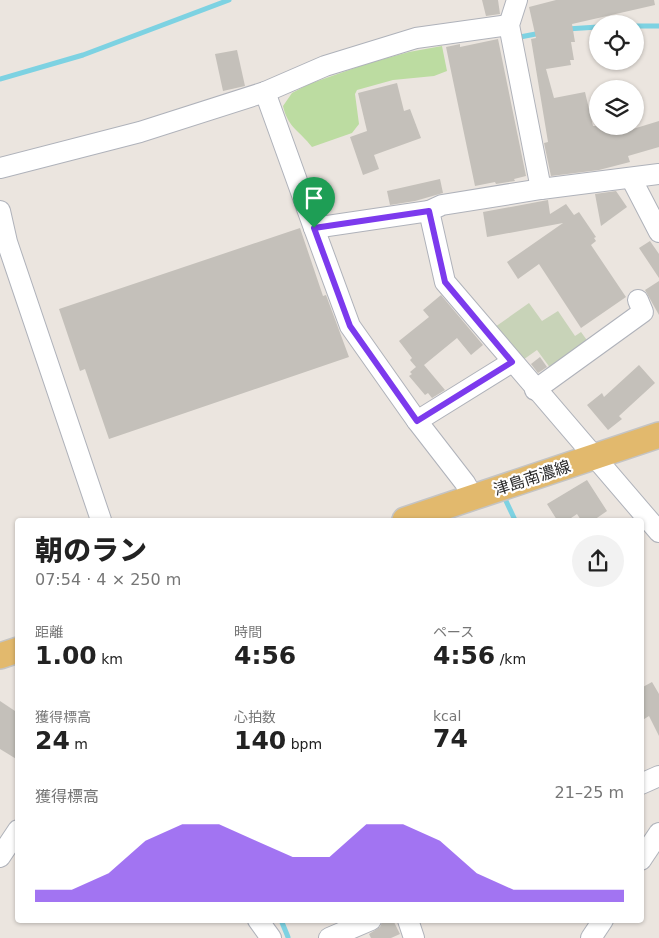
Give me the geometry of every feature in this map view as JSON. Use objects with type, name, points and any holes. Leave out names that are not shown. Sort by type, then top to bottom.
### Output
[{"type":"main road","name":"津島南濃線","points":[[411,518],[659,435]]},
{"type":"main road","points":[[0,656],[15,651]]},
{"type":"street","points":[[517,0],[509,25],[541,190]]},
{"type":"street","points":[[0,168],[140,132],[265,92],[325,66],[416,38],[509,25]]},
{"type":"street","points":[[265,92],[350,326],[417,421],[465,483],[473,498]]},
{"type":"street","points":[[314,228],[429,211],[442,205],[659,174]]},
{"type":"street","points":[[631,178],[659,232]]},
{"type":"street","points":[[0,211],[10,252],[100,518]]},
{"type":"street","points":[[429,211],[445,282],[535,390],[659,532]]},
{"type":"street","points":[[535,390],[643,312],[638,300]]},
{"type":"street","points":[[417,421],[512,362]]},
{"type":"street","points":[[644,783],[659,776]]},
{"type":"street","points":[[644,856],[659,833]]},
{"type":"street","points":[[0,857],[15,834]]},
{"type":"street","points":[[260,923],[271,938]]},
{"type":"street","points":[[329,938],[364,923]]},
{"type":"street","points":[[409,923],[414,938]]},
{"type":"street","points":[[591,938],[600,923]]},
{"type":"green space","points":[[442,46],[447,71],[434,76],[393,80],[357,90],[355,94],[359,124],[352,133],[312,147],[291,124],[285,113],[283,106],[292,93],[309,84],[369,63],[409,52]]},
{"type":"green space","points":[[529,303],[542,321],[558,311],[575,336],[581,332],[589,343],[551,369],[537,350],[520,362],[495,327]]},
{"type":"building","points":[[482,0],[498,0],[500,14],[486,16]]},
{"type":"building","points":[[556,0],[654,0],[655,5],[611,15],[589,15],[589,20],[572,24],[575,42],[571,42],[574,60],[570,60],[571,65],[546,69],[554,98],[585,92],[589,109],[589,135],[644,135],[644,126],[659,121],[659,147],[628,156],[630,162],[599,170],[551,176],[544,143],[548,142],[531,39],[536,38],[529,7]]},
{"type":"building","points":[[498,39],[526,176],[514,179],[515,181],[475,186],[446,47],[460,44],[460,47]]},
{"type":"building","points":[[237,50],[245,86],[223,91],[215,54]]},
{"type":"building","points":[[397,83],[404,111],[410,109],[421,138],[374,155],[379,169],[363,175],[350,137],[367,131],[358,93]]},
{"type":"building","points":[[440,179],[443,193],[415,201],[390,205],[387,191]]},
{"type":"building","points":[[616,191],[627,207],[601,226],[595,194]]},
{"type":"building","points":[[548,200],[550,214],[566,204],[574,215],[579,212],[596,237],[594,238],[596,241],[591,245],[626,297],[581,328],[539,264],[518,279],[507,262],[563,223],[487,237],[483,212]]},
{"type":"building","points":[[300,228],[323,296],[326,295],[349,357],[109,439],[85,369],[80,371],[59,309]]},
{"type":"building","points":[[650,241],[659,254],[659,278],[639,248]]},
{"type":"building","points":[[659,281],[659,315],[645,290]]},
{"type":"building","points":[[441,295],[483,345],[471,355],[457,338],[424,365],[445,390],[432,398],[428,393],[425,395],[409,376],[412,374],[410,372],[416,367],[410,360],[412,358],[399,341],[429,317],[423,310]]},
{"type":"building","points":[[540,357],[547,367],[538,373],[531,364]]},
{"type":"building","points":[[639,365],[655,383],[619,416],[622,419],[608,430],[587,405],[602,393],[604,397]]},
{"type":"building","points":[[587,480],[607,511],[597,518],[580,518],[577,514],[571,518],[556,518],[547,504]]},
{"type":"building","points":[[652,682],[659,694],[659,736],[649,716],[644,719],[644,686]]},
{"type":"building","points":[[0,701],[15,711],[15,758],[0,749]]},
{"type":"building","points":[[382,923],[394,923],[400,934],[391,938],[371,938],[369,934],[380,927]]},
{"type":"waterway","points":[[0,79],[83,55],[229,0]]},
{"type":"waterway","points":[[644,26],[659,26]]},
{"type":"waterway","points":[[567,29],[589,28]]},
{"type":"waterway","points":[[520,37],[541,33]]},
{"type":"waterway","points":[[506,501],[514,518]]},
{"type":"waterway","points":[[282,923],[288,937]]},
{"type":"route","points":[[429,211],[445,282],[512,362],[417,421],[350,326],[314,228],[429,211]]}]
